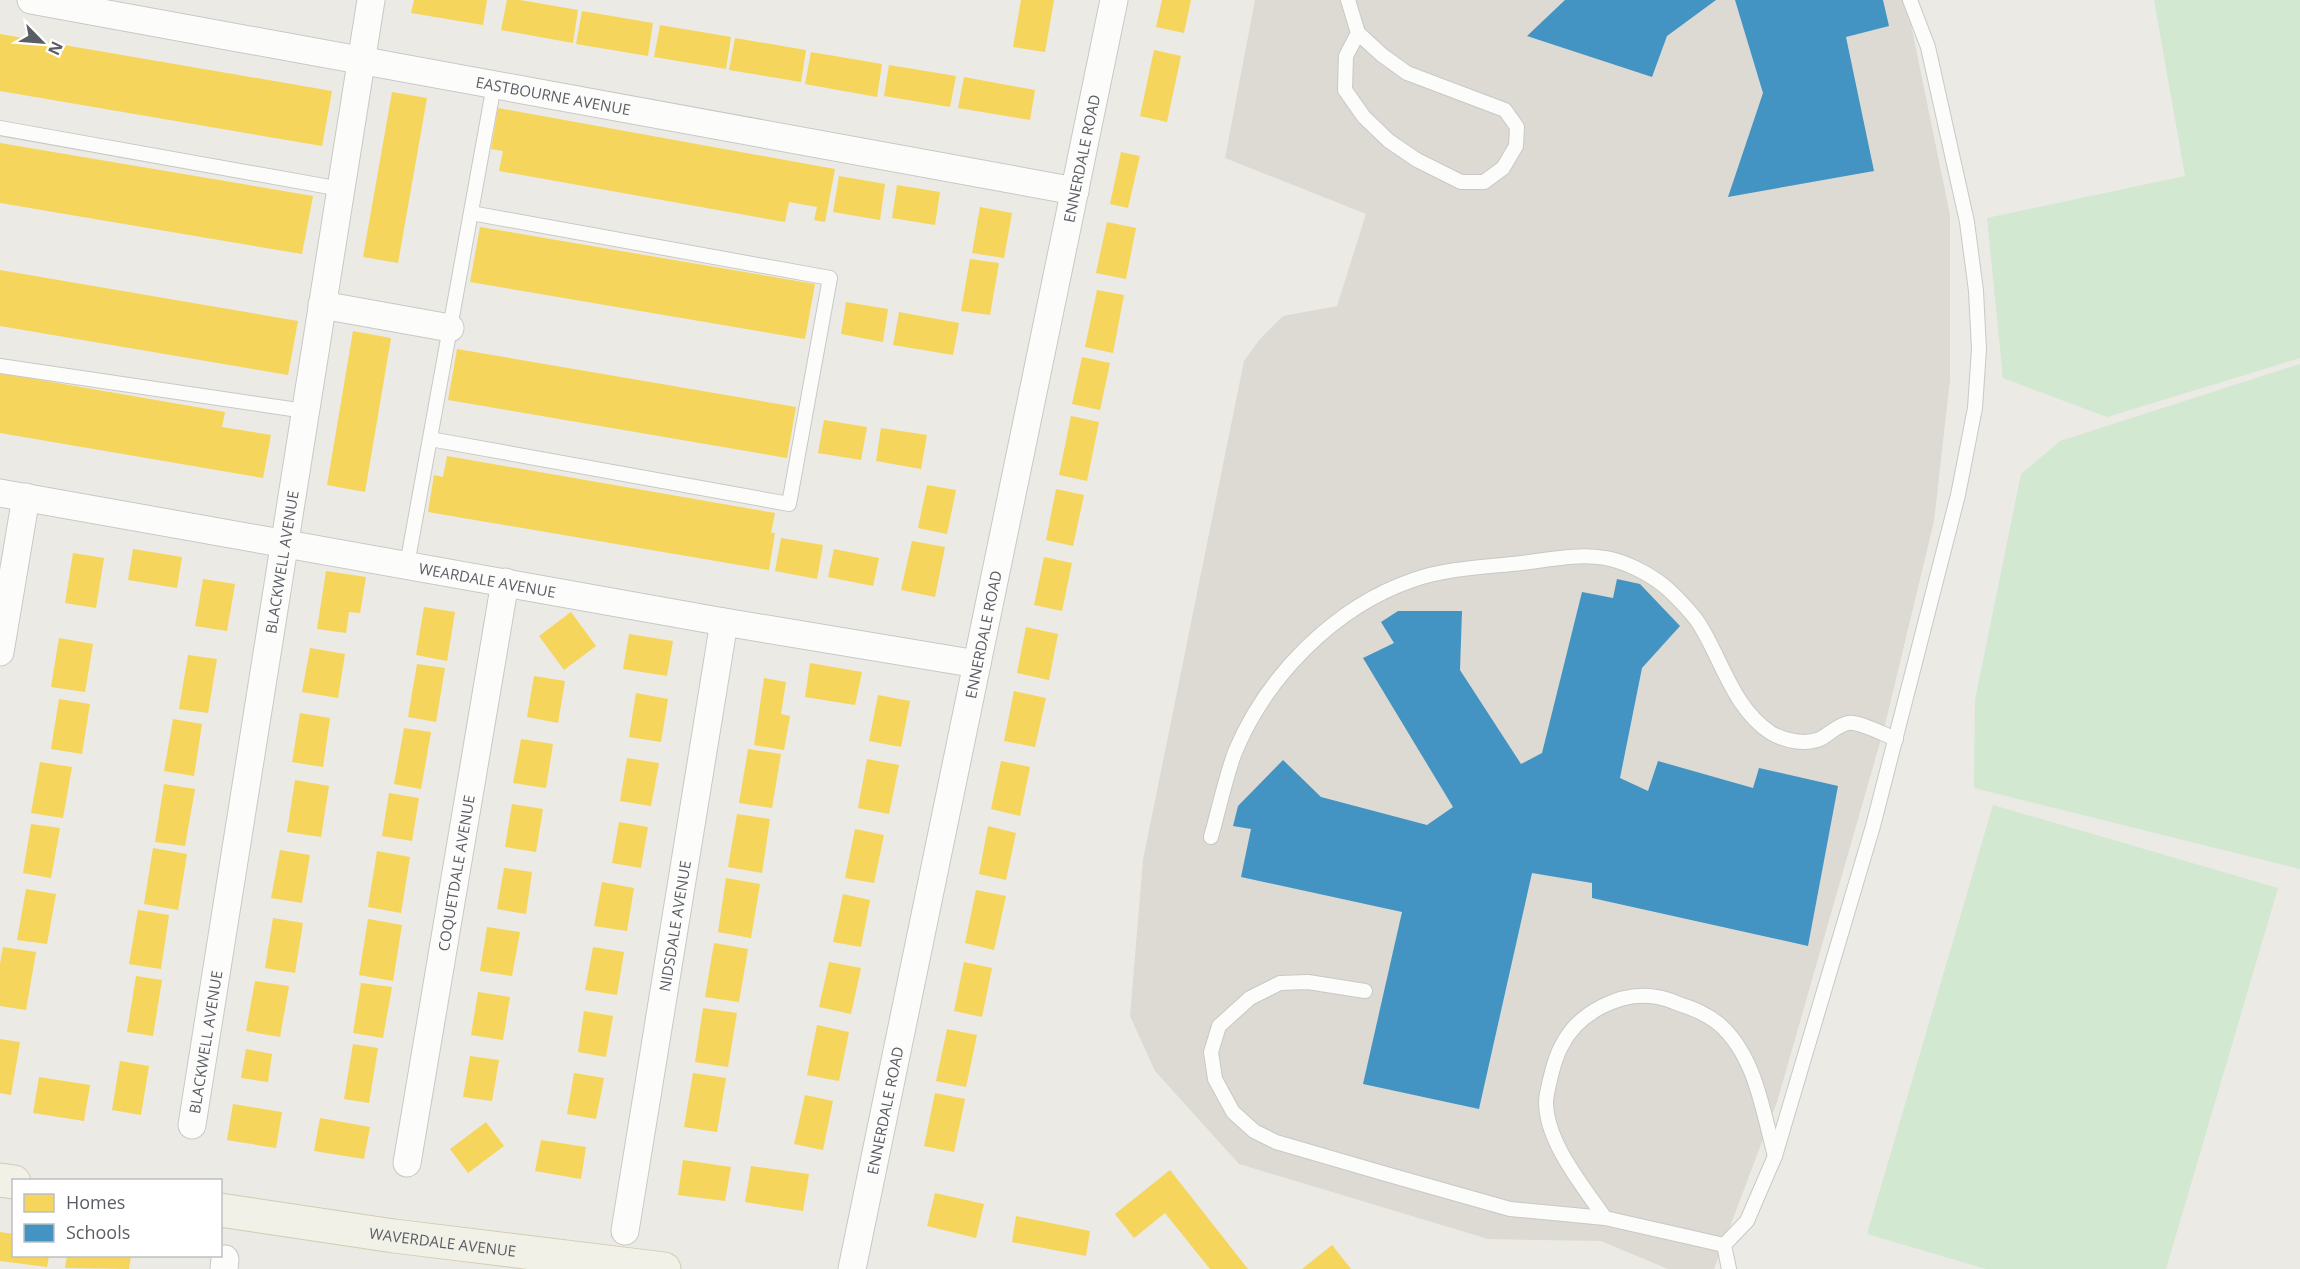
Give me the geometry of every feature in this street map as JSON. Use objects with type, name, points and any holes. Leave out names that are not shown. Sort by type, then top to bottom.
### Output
[{"type":"main road","name":"WAVERDALE AVENUE","points":[[222,1210],[394,1236],[664,1269]]},
{"type":"street","name":"EASTBOURNE AVENUE","points":[[31,0],[95,5],[361,61],[1075,191]]},
{"type":"street","name":"BLACKWELL AVENUE","points":[[192,1125],[371,0]]},
{"type":"street","name":"ENNERDALE ROAD","points":[[852,1269],[1114,0]]},
{"type":"street","points":[[322,305],[450,328]]},
{"type":"street","points":[[0,652],[13,495]]},
{"type":"street","name":"WEARDALE AVENUE","points":[[13,495],[724,622],[976,664]]},
{"type":"street","name":"COQUETDALE AVENUE","points":[[407,1163],[505,582]]},
{"type":"street","name":"NIDSDALE AVENUE","points":[[625,1231],[724,622]]},
{"type":"lane","points":[[1348,0],[1358,33],[1382,55],[1407,73],[1505,110],[1517,126],[1516,147],[1503,168],[1484,182],[1461,182],[1417,160],[1389,141],[1364,117],[1345,90],[1346,57],[1358,33]]},
{"type":"lane","points":[[1724,1245],[1747,1221],[1775,1156],[1874,826],[1958,495],[1975,408],[1979,349],[1976,291],[1967,222],[1928,47],[1910,0]]},
{"type":"lane","points":[[407,565],[494,85]]},
{"type":"lane","points":[[0,128],[341,189]]},
{"type":"lane","points":[[430,439],[789,504],[808,404],[830,278],[471,213]]},
{"type":"lane","points":[[0,366],[305,411]]},
{"type":"lane","points":[[1211,837],[1235,754],[1256,710],[1286,668],[1328,628],[1373,598],[1412,580],[1454,570],[1562,558],[1605,558],[1633,567],[1664,585],[1698,621],[1725,677],[1749,713],[1772,733],[1787,740],[1806,742],[1819,739],[1849,723],[1896,739]]},
{"type":"lane","points":[[1365,991],[1308,982],[1280,983],[1250,998],[1219,1026],[1211,1052],[1215,1079],[1233,1112],[1254,1131],[1276,1142],[1510,1209],[1605,1218],[1724,1245]]},
{"type":"lane","points":[[1605,1218],[1563,1155],[1551,1127],[1546,1102],[1552,1070],[1562,1044],[1593,1011],[1623,998],[1656,996],[1690,1007],[1719,1024],[1737,1046],[1753,1077],[1775,1156]]},
{"type":"lane","points":[[1724,1245],[1729,1269]]},
{"type":"shaded area","points":[[1255,0],[1906,0],[1950,215],[1950,380],[1934,521],[1885,725],[1777,1102],[1714,1269],[1668,1269],[1601,1241],[1488,1239],[1239,1164],[1155,1071],[1130,1016],[1143,860],[1244,361],[1259,340],[1283,316],[1337,306],[1366,214],[1225,158]]},
{"type":"green space","points":[[2154,0],[2300,0],[2300,358],[2107,417],[2003,378],[1987,218],[2185,176]]},
{"type":"green space","points":[[2300,364],[2300,869],[1974,788],[1975,700],[2021,474],[2060,441]]},
{"type":"green space","points":[[1993,805],[2278,888],[2166,1269],[1986,1269],[1867,1234]]},
{"type":"building: Homes","points":[[414,0],[487,0],[483,25],[411,13]]},
{"type":"building: Homes","points":[[507,0],[520,0],[578,10],[573,43],[501,30]]},
{"type":"building: Homes","points":[[1021,0],[1054,0],[1045,52],[1013,47]]},
{"type":"building: Homes","points":[[1162,0],[1191,0],[1184,33],[1156,27]]},
{"type":"building: Homes","points":[[582,11],[653,23],[648,56],[576,44]]},
{"type":"building: Homes","points":[[660,25],[731,37],[726,69],[654,57]]},
{"type":"building: Homes","points":[[0,34],[332,91],[322,146],[0,91]]},
{"type":"building: Homes","points":[[735,38],[806,50],[801,82],[729,70]]},
{"type":"building: Homes","points":[[1154,50],[1181,56],[1167,122],[1140,116]]},
{"type":"building: Homes","points":[[811,52],[882,64],[877,97],[805,84]]},
{"type":"building: Homes","points":[[889,65],[956,76],[950,107],[884,96]]},
{"type":"building: Homes","points":[[964,77],[1035,90],[1030,120],[958,108]]},
{"type":"building: Homes","points":[[392,92],[427,98],[398,263],[363,257]]},
{"type":"building: Homes","points":[[498,108],[835,169],[825,222],[814,220],[817,207],[789,202],[785,222],[499,171],[503,151],[491,149]]},
{"type":"building: Homes","points":[[0,143],[313,196],[302,254],[0,203]]},
{"type":"building: Homes","points":[[1121,152],[1140,156],[1128,208],[1110,204]]},
{"type":"building: Homes","points":[[839,176],[885,184],[880,220],[833,212]]},
{"type":"building: Homes","points":[[897,185],[940,192],[935,225],[892,218]]},
{"type":"building: Homes","points":[[980,207],[1012,213],[1004,258],[972,253]]},
{"type":"building: Homes","points":[[1107,222],[1136,228],[1126,279],[1096,273]]},
{"type":"building: Homes","points":[[480,227],[815,284],[805,339],[470,282]]},
{"type":"building: Homes","points":[[970,259],[999,263],[990,315],[961,311]]},
{"type":"building: Homes","points":[[0,270],[298,321],[288,375],[0,326]]},
{"type":"building: Homes","points":[[1097,290],[1124,295],[1113,353],[1085,347]]},
{"type":"building: Homes","points":[[846,302],[888,309],[883,342],[841,334]]},
{"type":"building: Homes","points":[[899,312],[959,323],[953,355],[893,345]]},
{"type":"building: Homes","points":[[353,331],[391,338],[365,492],[327,485]]},
{"type":"building: Homes","points":[[457,349],[796,407],[787,458],[448,400]]},
{"type":"building: Homes","points":[[1082,357],[1110,363],[1100,410],[1072,404]]},
{"type":"building: Homes","points":[[0,373],[225,412],[222,427],[271,435],[263,478],[0,433]]},
{"type":"building: Homes","points":[[1071,416],[1099,422],[1087,481],[1059,475]]},
{"type":"building: Homes","points":[[824,420],[867,427],[861,460],[818,453]]},
{"type":"building: Homes","points":[[881,428],[927,435],[921,469],[876,461]]},
{"type":"building: Homes","points":[[447,456],[775,513],[771,533],[775,533],[769,570],[428,512],[434,475],[443,477]]},
{"type":"building: Homes","points":[[927,485],[956,490],[947,534],[918,528]]},
{"type":"building: Homes","points":[[1056,489],[1084,495],[1073,546],[1046,540]]},
{"type":"building: Homes","points":[[781,538],[823,545],[817,579],[775,571]]},
{"type":"building: Homes","points":[[912,541],[945,547],[935,597],[901,590]]},
{"type":"building: Homes","points":[[133,549],[182,557],[177,588],[128,580]]},
{"type":"building: Homes","points":[[834,549],[879,558],[873,586],[828,577]]},
{"type":"building: Homes","points":[[73,553],[104,558],[96,608],[65,603]]},
{"type":"building: Homes","points":[[1044,557],[1072,563],[1062,611],[1034,605]]},
{"type":"building: Homes","points":[[326,571],[366,577],[360,613],[349,612],[346,633],[317,629]]},
{"type":"building: Homes","points":[[203,579],[235,584],[227,631],[195,626]]},
{"type":"building: Homes","points":[[424,607],[455,612],[447,661],[416,655]]},
{"type":"building: Homes","points":[[571,612],[596,646],[564,670],[539,636]]},
{"type":"building: Homes","points":[[1026,627],[1058,634],[1049,680],[1017,673]]},
{"type":"building: Homes","points":[[629,634],[673,641],[667,676],[623,669]]},
{"type":"building: Homes","points":[[59,638],[93,644],[85,692],[51,687]]},
{"type":"building: Homes","points":[[310,648],[345,654],[338,698],[302,692]]},
{"type":"building: Homes","points":[[188,655],[217,659],[208,713],[179,709]]},
{"type":"building: Homes","points":[[810,663],[862,672],[855,705],[805,697]]},
{"type":"building: Homes","points":[[417,664],[445,668],[436,722],[408,717]]},
{"type":"building: Homes","points":[[534,676],[565,681],[558,723],[527,717]]},
{"type":"building: Homes","points":[[764,678],[786,682],[781,714],[790,716],[784,750],[754,745]]},
{"type":"building: Homes","points":[[1014,691],[1046,698],[1035,747],[1004,741]]},
{"type":"building: Homes","points":[[636,693],[668,699],[661,742],[629,737]]},
{"type":"building: Homes","points":[[878,695],[910,701],[901,747],[869,741]]},
{"type":"building: Homes","points":[[59,699],[90,704],[82,754],[51,749]]},
{"type":"building: Homes","points":[[300,713],[330,718],[323,767],[292,762]]},
{"type":"building: Homes","points":[[173,719],[202,724],[194,776],[164,771]]},
{"type":"building: Homes","points":[[404,728],[431,732],[421,789],[394,784]]},
{"type":"building: Homes","points":[[521,739],[553,744],[546,788],[513,783]]},
{"type":"building: Homes","points":[[748,749],[781,754],[772,808],[739,803]]},
{"type":"building: Homes","points":[[627,758],[659,763],[651,806],[620,801]]},
{"type":"building: Homes","points":[[867,759],[899,765],[889,814],[858,808]]},
{"type":"building: Homes","points":[[1001,761],[1030,767],[1020,816],[991,809]]},
{"type":"building: Homes","points":[[40,762],[72,767],[63,818],[31,813]]},
{"type":"building: Homes","points":[[295,780],[329,786],[321,837],[287,832]]},
{"type":"building: Homes","points":[[164,784],[195,789],[185,846],[155,842]]},
{"type":"building: Homes","points":[[389,793],[419,798],[412,841],[382,836]]},
{"type":"building: Homes","points":[[512,804],[543,809],[536,852],[505,847]]},
{"type":"building: Homes","points":[[737,814],[770,819],[762,873],[728,867]]},
{"type":"building: Homes","points":[[619,822],[648,827],[641,868],[612,863]]},
{"type":"building: Homes","points":[[31,824],[60,828],[51,878],[23,873]]},
{"type":"building: Homes","points":[[988,826],[1016,833],[1006,880],[979,874]]},
{"type":"building: Homes","points":[[855,829],[884,835],[874,883],[845,878]]},
{"type":"building: Homes","points":[[153,848],[187,854],[178,910],[144,904]]},
{"type":"building: Homes","points":[[280,850],[310,855],[302,903],[271,898]]},
{"type":"building: Homes","points":[[377,851],[410,857],[401,913],[368,907]]},
{"type":"building: Homes","points":[[504,868],[532,872],[526,914],[497,909]]},
{"type":"building: Homes","points":[[726,878],[760,884],[751,938],[718,932]]},
{"type":"building: Homes","points":[[602,882],[634,888],[627,931],[594,926]]},
{"type":"building: Homes","points":[[26,889],[56,894],[47,944],[17,940]]},
{"type":"building: Homes","points":[[976,890],[1006,896],[994,950],[965,943]]},
{"type":"building: Homes","points":[[843,894],[870,900],[861,947],[833,942]]},
{"type":"building: Homes","points":[[138,910],[169,915],[161,969],[129,964]]},
{"type":"building: Homes","points":[[273,918],[303,923],[295,973],[265,968]]},
{"type":"building: Homes","points":[[368,919],[402,925],[393,981],[359,975]]},
{"type":"building: Homes","points":[[487,927],[520,932],[512,976],[480,971]]},
{"type":"building: Homes","points":[[714,943],[748,949],[739,1002],[705,997]]},
{"type":"building: Homes","points":[[3,947],[36,952],[26,1010],[0,1006],[0,964]]},
{"type":"building: Homes","points":[[593,947],[624,952],[617,995],[585,990]]},
{"type":"building: Homes","points":[[829,962],[861,968],[851,1014],[819,1007]]},
{"type":"building: Homes","points":[[964,962],[992,968],[982,1017],[954,1011]]},
{"type":"building: Homes","points":[[136,976],[162,980],[153,1036],[127,1032]]},
{"type":"building: Homes","points":[[255,981],[289,986],[280,1037],[246,1031]]},
{"type":"building: Homes","points":[[361,983],[392,987],[383,1038],[353,1033]]},
{"type":"building: Homes","points":[[478,992],[510,997],[503,1040],[471,1035]]},
{"type":"building: Homes","points":[[703,1008],[737,1013],[728,1067],[695,1062]]},
{"type":"building: Homes","points":[[584,1011],[613,1016],[606,1057],[578,1052]]},
{"type":"building: Homes","points":[[817,1025],[849,1032],[839,1081],[807,1075]]},
{"type":"building: Homes","points":[[947,1029],[977,1035],[966,1087],[936,1081]]},
{"type":"building: Homes","points":[[0,1039],[20,1042],[11,1095],[0,1093]]},
{"type":"building: Homes","points":[[353,1044],[378,1048],[369,1103],[344,1099]]},
{"type":"building: Homes","points":[[246,1049],[272,1054],[268,1082],[241,1078]]},
{"type":"building: Homes","points":[[470,1056],[499,1060],[492,1101],[463,1097]]},
{"type":"building: Homes","points":[[120,1061],[149,1066],[141,1115],[112,1110]]},
{"type":"building: Homes","points":[[574,1073],[604,1078],[596,1119],[567,1114]]},
{"type":"building: Homes","points":[[693,1073],[726,1078],[717,1132],[684,1127]]},
{"type":"building: Homes","points":[[39,1077],[90,1085],[84,1121],[33,1113]]},
{"type":"building: Homes","points":[[935,1093],[965,1099],[954,1152],[924,1146]]},
{"type":"building: Homes","points":[[805,1095],[833,1101],[823,1150],[794,1144]]},
{"type":"building: Homes","points":[[233,1104],[282,1112],[276,1148],[227,1140]]},
{"type":"building: Homes","points":[[320,1118],[370,1127],[364,1159],[314,1151]]},
{"type":"building: Homes","points":[[486,1122],[504,1146],[468,1173],[450,1149]]},
{"type":"building: Homes","points":[[541,1140],[586,1147],[581,1179],[535,1171]]},
{"type":"building: Homes","points":[[683,1160],[731,1167],[725,1201],[678,1195]]},
{"type":"building: Homes","points":[[751,1166],[809,1174],[803,1211],[745,1202]]},
{"type":"building: Homes","points":[[1170,1170],[1248,1269],[1210,1269],[1165,1213],[1134,1238],[1115,1214]]},
{"type":"building: Homes","points":[[935,1193],[984,1204],[976,1238],[927,1226]]},
{"type":"building: Homes","points":[[1016,1216],[1090,1231],[1086,1256],[1012,1242]]},
{"type":"building: Homes","points":[[0,1232],[12,1234],[12,1257],[49,1257],[47,1267],[0,1261]]},
{"type":"building: Homes","points":[[1332,1245],[1351,1269],[1302,1269]]},
{"type":"building: Homes","points":[[67,1257],[131,1257],[129,1269],[65,1268]]},
{"type":"building: Schools","points":[[1565,0],[1716,0],[1667,36],[1652,77],[1527,36]]},
{"type":"building: Schools","points":[[1735,0],[1883,0],[1889,26],[1846,37],[1874,171],[1728,197],[1763,93]]},
{"type":"building: Schools","points":[[1617,579],[1640,584],[1680,626],[1642,668],[1620,778],[1648,791],[1658,761],[1753,788],[1759,768],[1838,786],[1808,946],[1592,898],[1592,883],[1532,873],[1479,1109],[1363,1084],[1402,912],[1241,877],[1251,829],[1233,826],[1238,806],[1283,760],[1321,797],[1427,825],[1453,807],[1363,658],[1394,643],[1381,622],[1398,611],[1462,611],[1460,670],[1521,764],[1542,753],[1582,592],[1613,598]]}]
